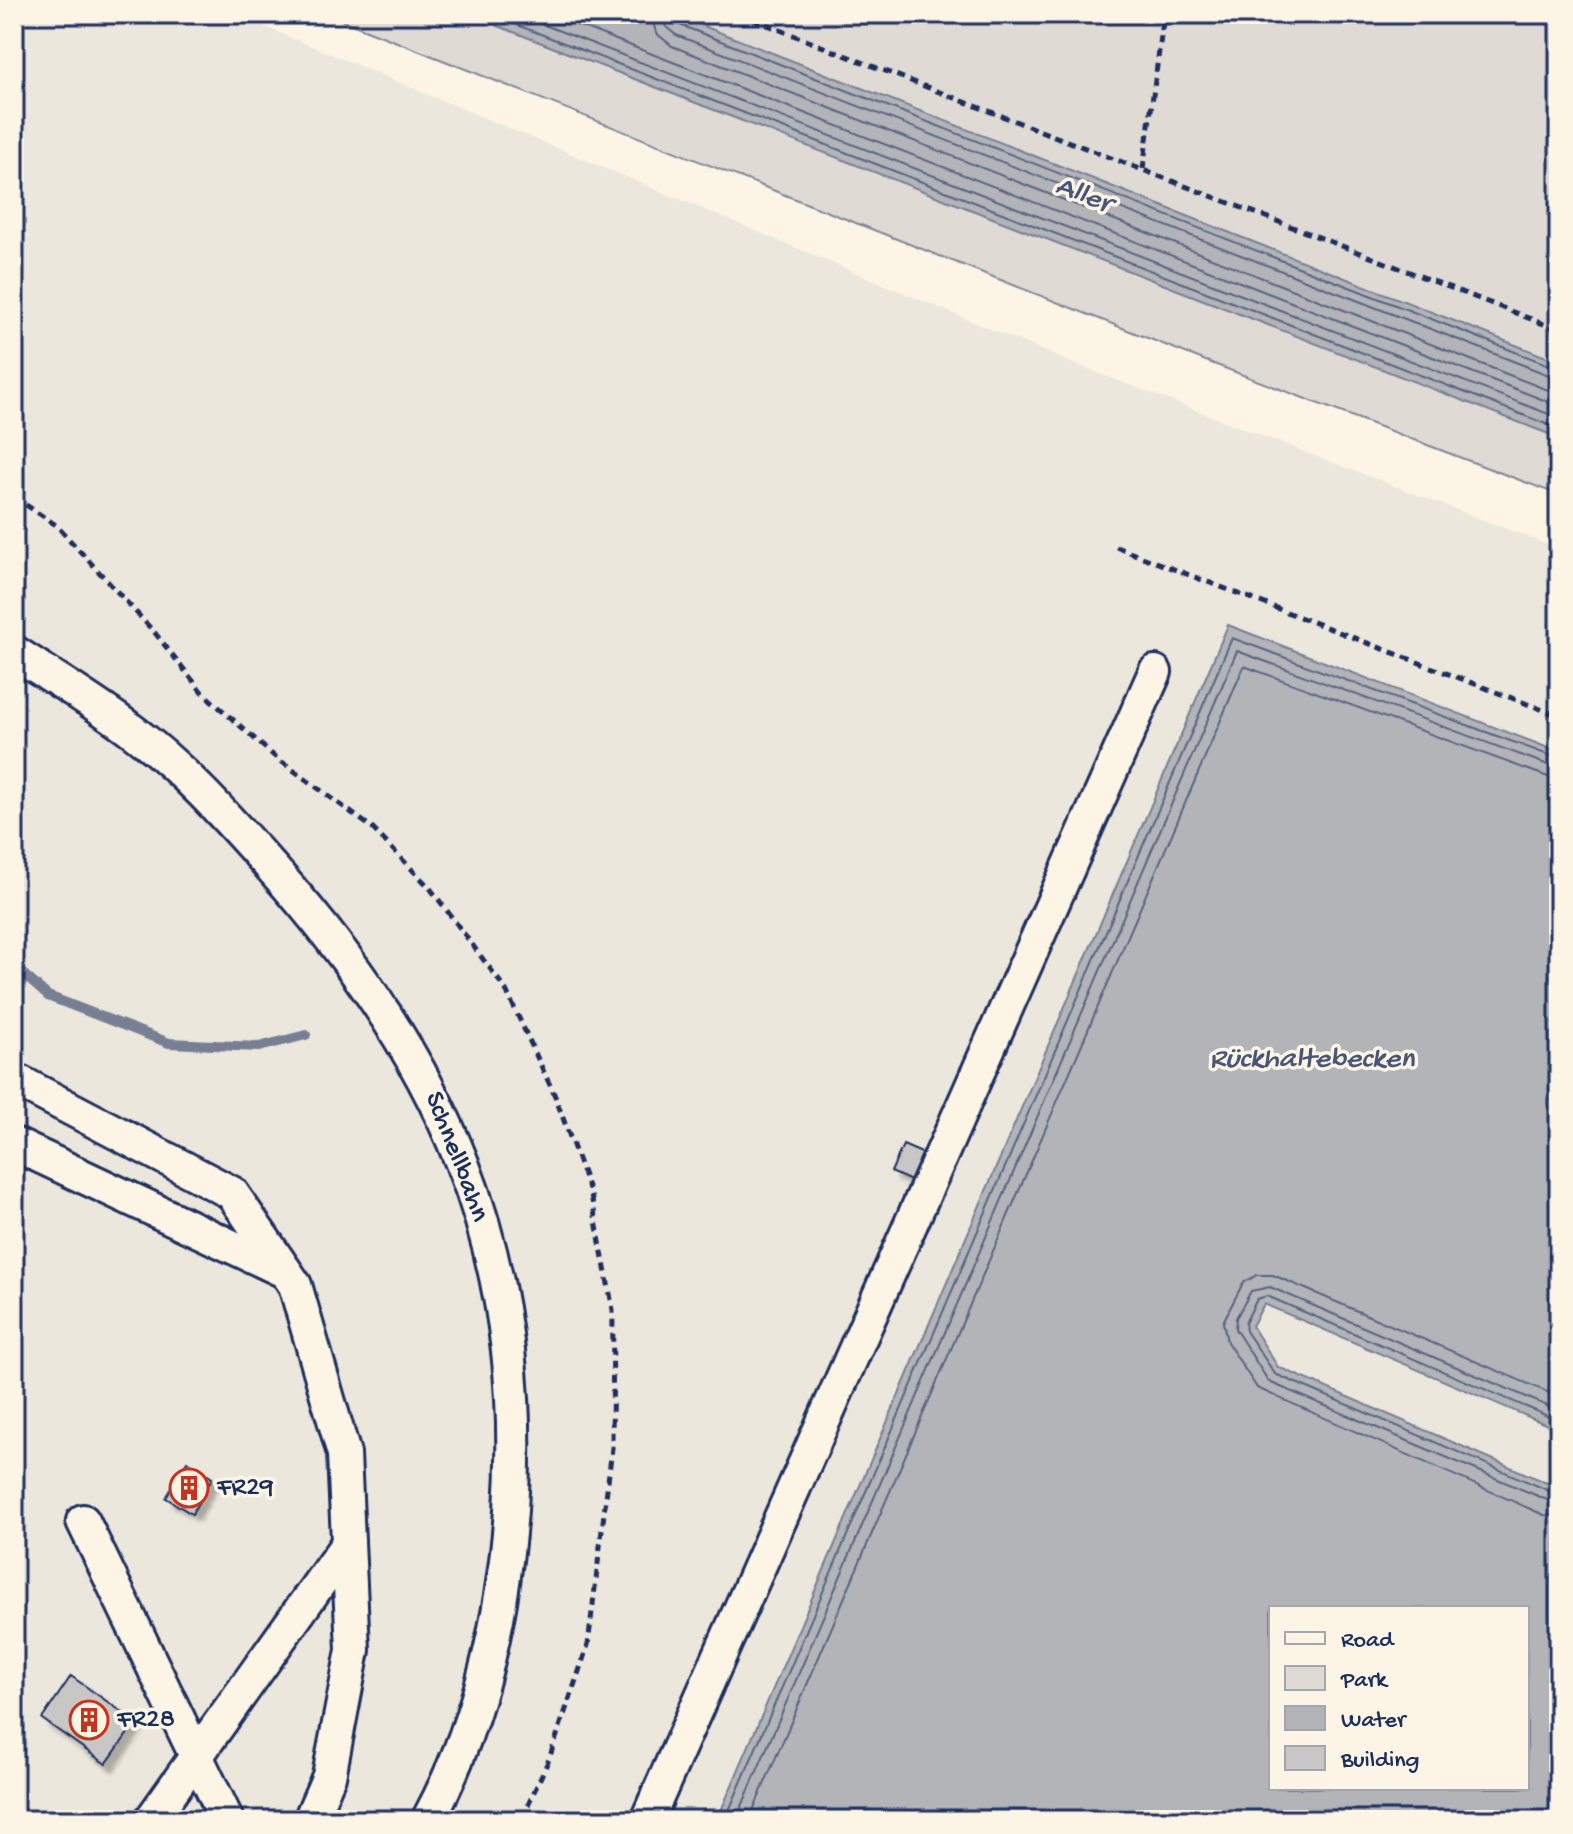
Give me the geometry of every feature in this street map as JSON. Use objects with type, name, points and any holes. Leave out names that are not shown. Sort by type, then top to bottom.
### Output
[{"type":"street","name":"Schnellbahn","points":[[14,652],[134,732],[204,791],[332,937],[400,1031],[443,1111],[483,1221],[508,1337],[515,1449],[507,1563],[483,1682],[451,1779],[428,1820]]},
{"type":"street","points":[[647,1820],[1155,672]]},
{"type":"street","points":[[14,1079],[232,1193],[295,1285],[344,1454],[353,1650],[329,1776],[310,1820]]},
{"type":"street","points":[[14,1144],[287,1273]]},
{"type":"street","points":[[83,1521],[227,1820]]},
{"type":"street","points":[[151,1820],[348,1543]]},
{"type":"path","points":[[740,14],[1069,145],[1143,169],[1559,330]]},
{"type":"path","points":[[1143,169],[1164,14]]},
{"type":"path","points":[[1116,547],[1559,716]]},
{"type":"shaded area","points":[[14,14],[235,14],[1072,363],[1559,549],[1559,1820],[14,1820]]},
{"type":"green space","points":[[326,14],[1559,14],[1559,495],[1206,361]]},
{"type":"water","name":"Aller","points":[[467,14],[673,14],[1559,362],[1559,438]]},
{"type":"water","name":"Rückhaltebecken","points":[[1228,625],[1559,752],[1559,1430],[1264,1304],[1252,1326],[1278,1367],[1559,1488],[1559,1820],[717,1820]]},
{"type":"building","points":[[903,1145],[924,1154],[911,1181],[891,1172]]},
{"type":"building","name":"FR29","points":[[187,1461],[212,1478],[192,1514],[166,1498]]},
{"type":"building","name":"FR28","points":[[71,1676],[136,1722],[106,1764],[42,1719]]},
{"type":"waterway","points":[[14,966],[48,996],[169,1043],[259,1047],[306,1035]]},
{"type":"place","name":"FR29","points":[[189,1488]]},
{"type":"place","name":"FR28","points":[[89,1720]]}]
